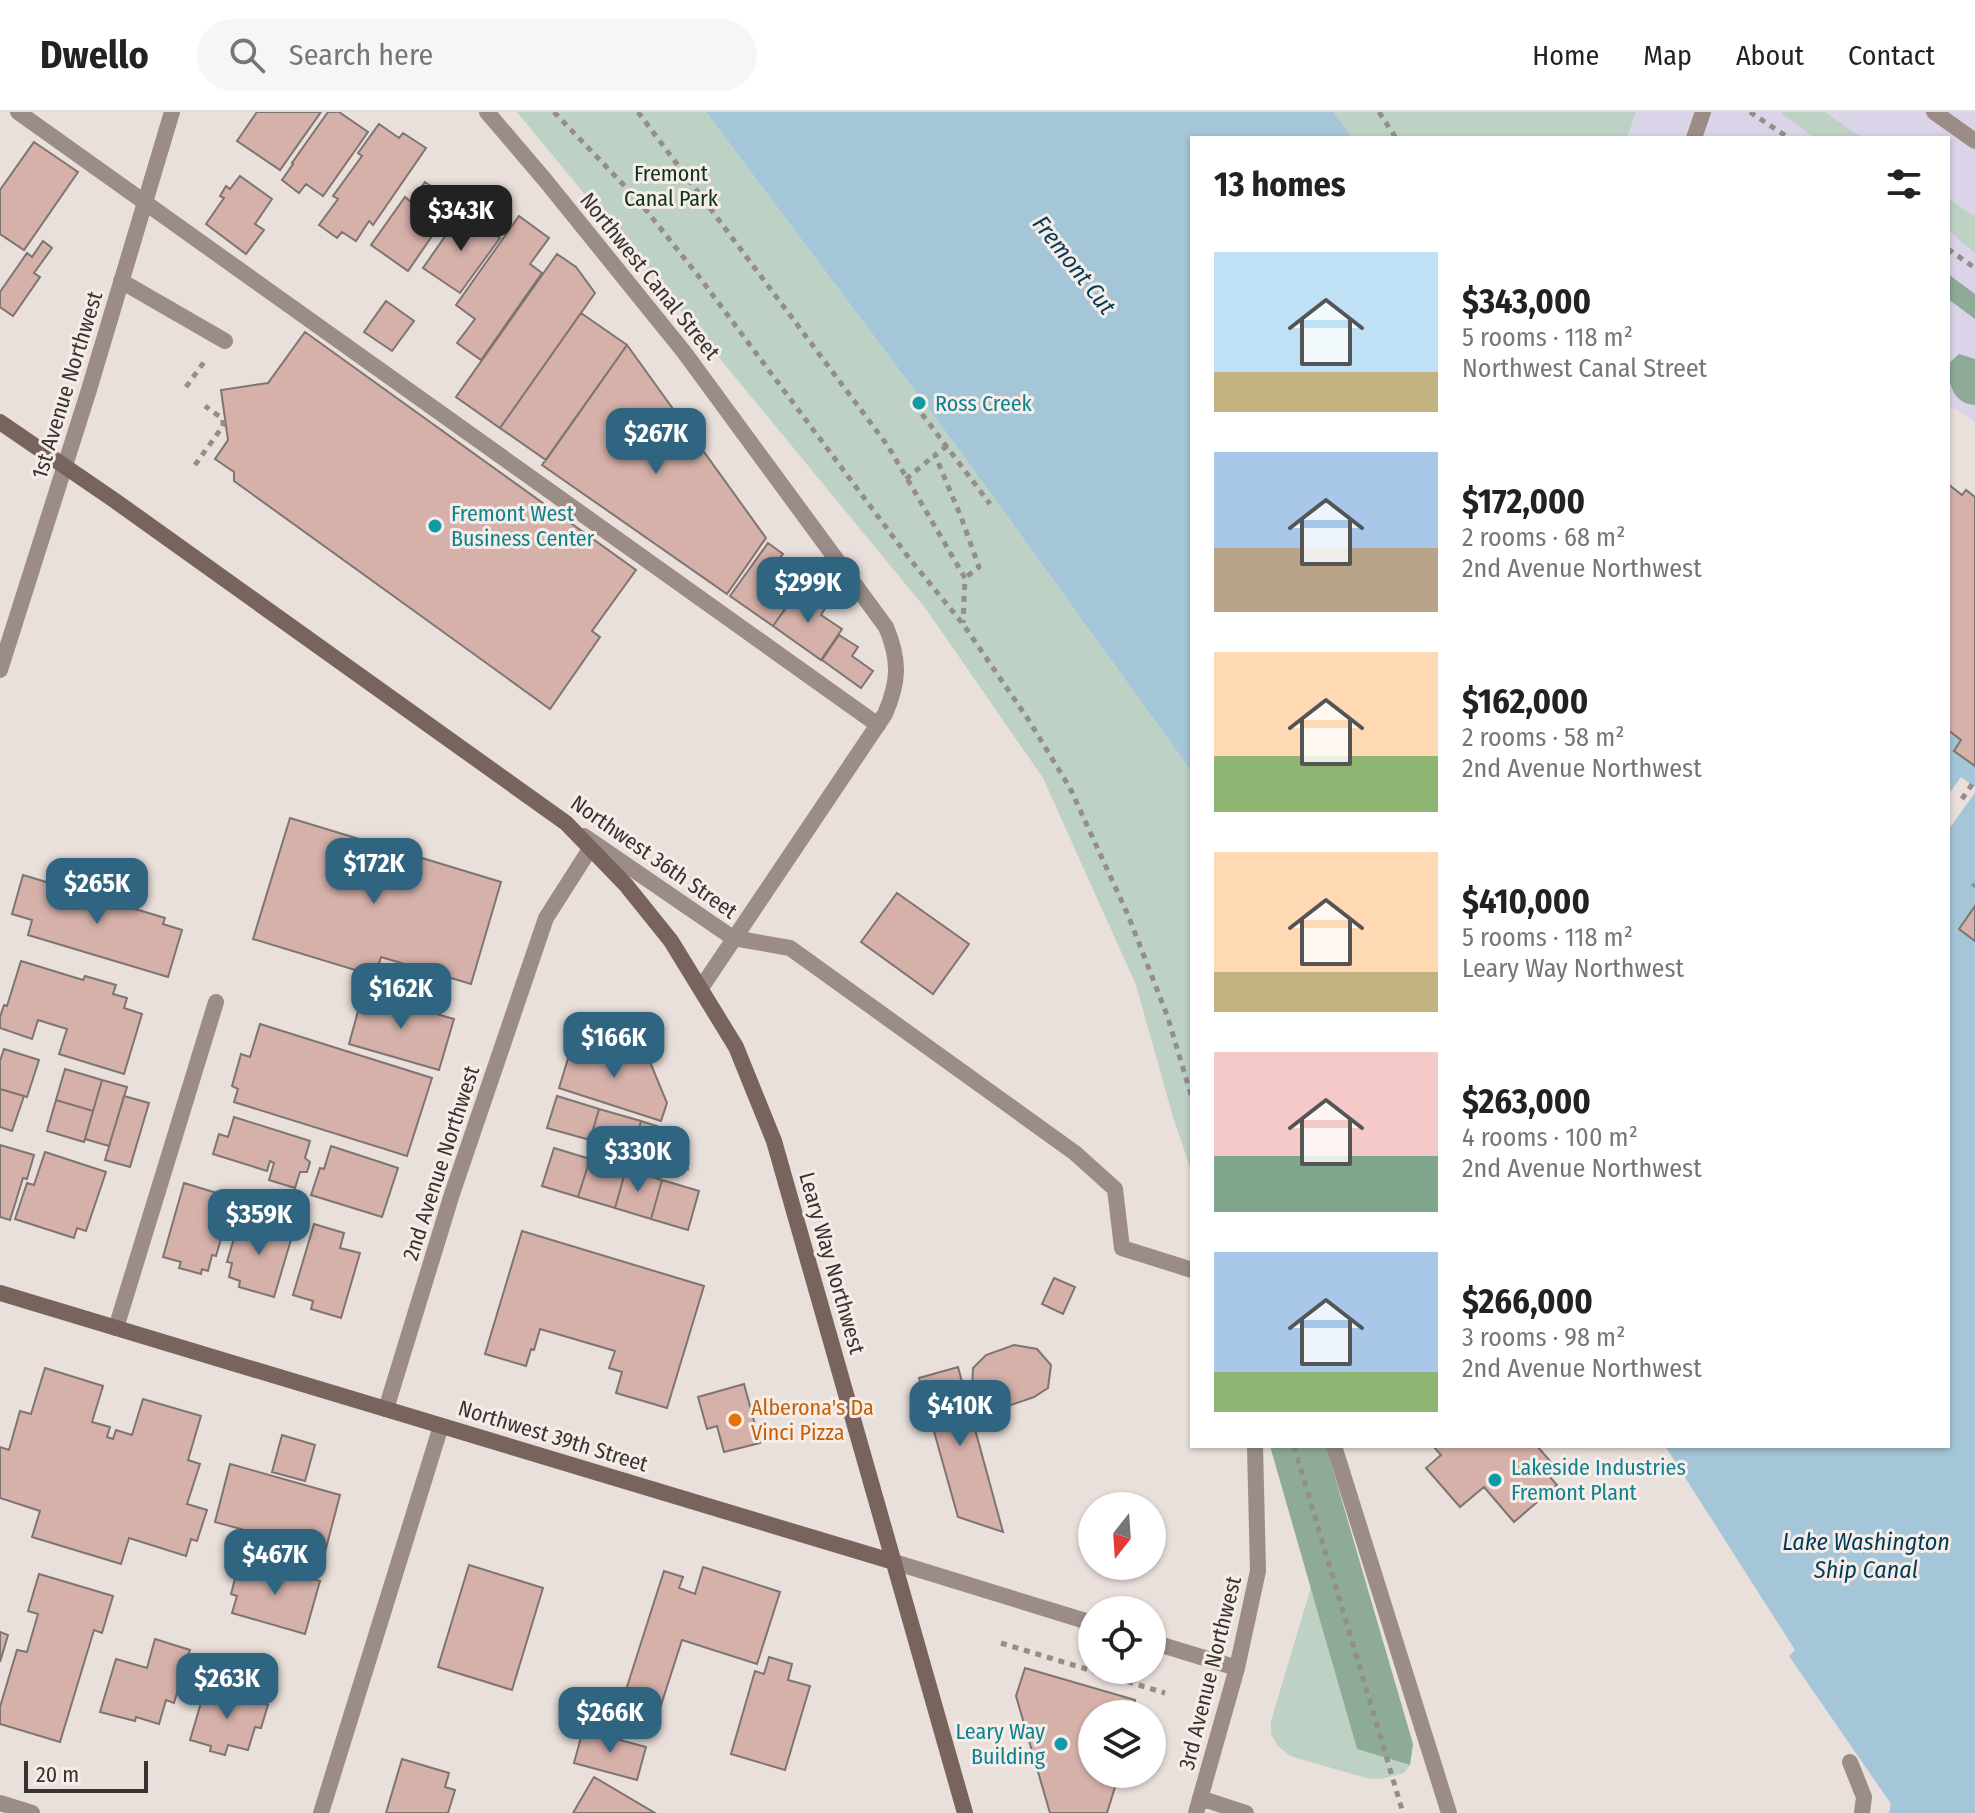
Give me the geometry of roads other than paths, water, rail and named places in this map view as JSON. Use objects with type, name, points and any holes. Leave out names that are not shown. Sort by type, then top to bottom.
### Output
[{"type":"main road","name":"Northwest 36th Street","points":[[0,422],[566,823]]},
{"type":"main road","name":"Leary Way Northwest","points":[[566,823],[626,885],[671,941],[736,1047],[774,1141],[965,1813]]},
{"type":"main road","name":"Northwest 39th Street","points":[[0,1293],[894,1562]]},
{"type":"street","points":[[18,112],[878,725],[701,988]]},
{"type":"street","name":"1st Avenue Northwest","points":[[1,662],[65,467],[172,112]]},
{"type":"street","name":"Northwest Canal Street","points":[[487,112],[684,352],[886,627],[893,644],[896,680],[892,698],[878,725]]},
{"type":"street","points":[[1695,136],[1703,112]]},
{"type":"street","points":[[1934,112],[1975,141]]},
{"type":"street","points":[[121,281],[225,341]]},
{"type":"street","name":"Northwest 36th Street","points":[[566,823],[733,938],[790,948],[1062,1144],[1115,1189],[1122,1248],[1190,1269]]},
{"type":"street","name":"2nd Avenue Northwest","points":[[386,1409],[452,1194],[546,918],[590,849]]},
{"type":"street","points":[[116,1328],[216,1002]]},
{"type":"street","points":[[321,1813],[441,1426]]},
{"type":"street","name":"3rd Avenue Northwest","points":[[1198,1806],[1237,1668],[1258,1571],[1255,1448]]},
{"type":"street","points":[[1335,1448],[1449,1813]]},
{"type":"street","name":"Northwest 39th Street","points":[[894,1562],[1078,1619]]},
{"type":"street","points":[[1166,1646],[1237,1668]]},
{"type":"street","points":[[1850,1762],[1864,1797],[1862,1813]]},
{"type":"street","points":[[0,1803],[32,1813]]},
{"type":"street","points":[[1198,1806],[1246,1813]]},
{"type":"water","name":"Fremont Cut","points":[[706,112],[1333,112],[1351,136],[1190,136],[1190,769],[966,459]]},
{"type":"water","name":"Lake Washington Ship Canal","points":[[1950,675],[1975,680],[1975,1813],[1889,1813],[1891,1804],[1789,1656],[1795,1650],[1666,1448],[1950,1448]]},
{"type":"place","name":"Ross Creek","points":[[919,403]]},
{"type":"place","name":"Fremont West Business Center","points":[[435,526]]},
{"type":"place","name":"Alberona's Da Vinci Pizza","points":[[735,1420]]},
{"type":"place","name":"Lakeside Industries Fremont Plant","points":[[1495,1480]]},
{"type":"place","name":"Leary Way Building","points":[[1061,1744]]},
{"type":"park label","name":"Fremont Canal Park","points":[[671,186]]}]
